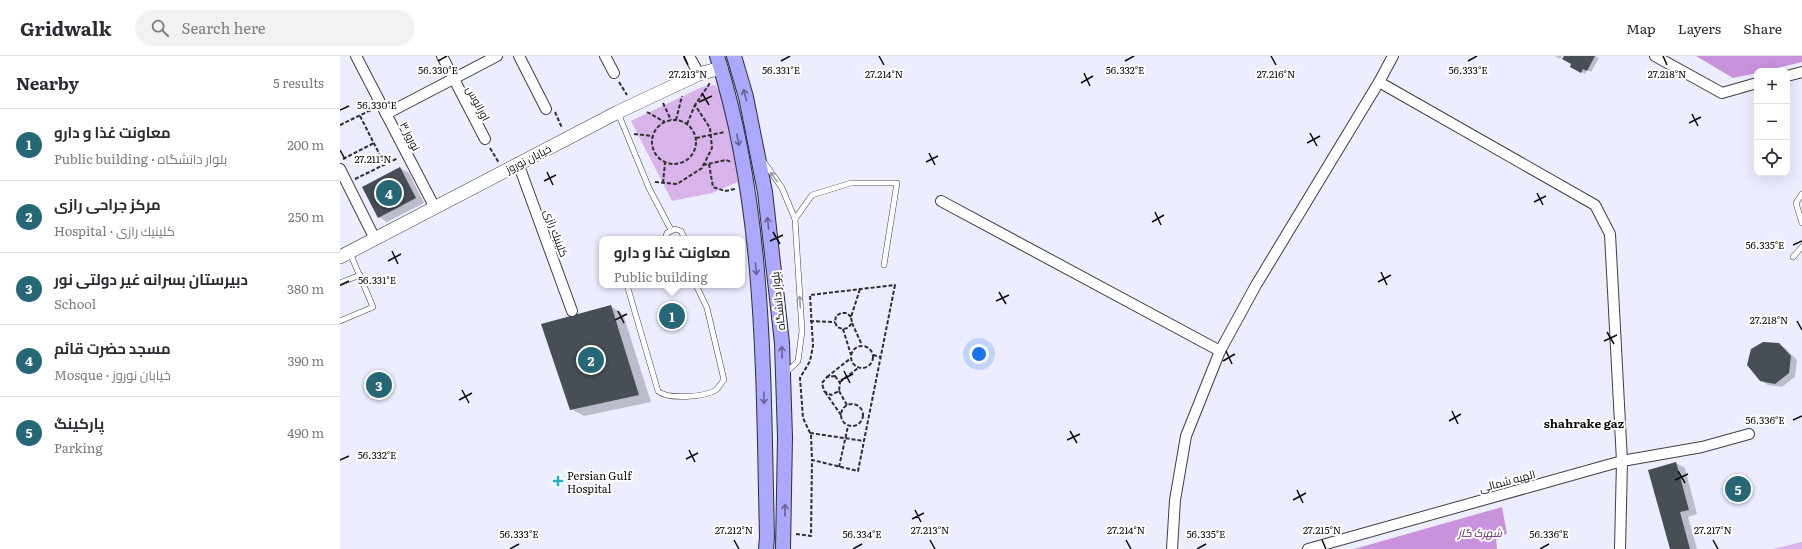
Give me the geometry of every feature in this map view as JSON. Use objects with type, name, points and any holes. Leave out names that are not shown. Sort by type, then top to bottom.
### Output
[{"type":"main road","name":"بلوار دانشگاه","points":[[734,56],[746,97],[765,192],[782,343],[785,437],[785,534],[783,549]]},
{"type":"main road","name":"بلوار دانشگاه","points":[[719,62],[730,102],[748,191],[762,341],[767,537],[766,549]]},
{"type":"street","name":"نوروز ۳","points":[[356,56],[434,206]]},
{"type":"street","name":"اورانوس","points":[[442,56],[485,139]]},
{"type":"street","points":[[386,114],[497,56]]},
{"type":"street","points":[[519,56],[546,109]]},
{"type":"street","points":[[605,56],[614,73]]},
{"type":"street","points":[[690,56],[699,74]]},
{"type":"street","points":[[1172,549],[1175,500],[1186,436],[1220,351],[1260,278],[1379,82],[1393,56]]},
{"type":"street","points":[[1655,56],[1722,93],[1754,84]]},
{"type":"street","name":"خیابان نوروز","points":[[345,254],[434,206],[618,112],[699,74],[719,62]]},
{"type":"street","points":[[1790,75],[1802,72]]},
{"type":"street","points":[[1379,82],[1595,205],[1610,234],[1622,461],[1620,549]]},
{"type":"street","name":"كلينيك رازی","points":[[518,163],[572,311]]},
{"type":"street","points":[[340,170],[375,238]]},
{"type":"street","points":[[941,201],[1220,351]]},
{"type":"street","name":"الهیه شمالی","points":[[1312,548],[1622,461],[1702,447],[1749,434]]},
{"type":"street","points":[[1173,534],[1177,549]]},
{"type":"lane","points":[[618,112],[646,180],[671,230]]},
{"type":"lane","points":[[757,153],[782,188],[795,219],[802,331],[798,361],[783,377]]},
{"type":"lane","points":[[795,219],[812,195],[850,183],[897,183],[884,265]]},
{"type":"lane","points":[[1802,194],[1796,203],[1802,223]]},
{"type":"lane","points":[[666,236],[667,233],[675,229],[681,231],[684,236]]},
{"type":"lane","points":[[1793,257],[1802,247]]},
{"type":"lane","points":[[340,321],[373,307],[360,275],[345,254]]},
{"type":"lane","points":[[340,283],[360,275]]},
{"type":"lane","points":[[628,288],[658,391],[661,394],[670,396],[706,394],[717,389],[724,380],[707,308],[697,288]]},
{"type":"path","points":[[687,124],[695,105],[719,62]]},
{"type":"path","points":[[676,120],[685,81]]},
{"type":"path","points":[[658,93],[671,120]]},
{"type":"path","points":[[340,125],[381,104]]},
{"type":"path","points":[[646,180],[677,184],[702,168],[712,148],[711,134],[710,128],[695,105]]},
{"type":"path","points":[[546,109],[554,108],[567,138]]},
{"type":"path","points":[[360,116],[385,165]]},
{"type":"path","points":[[676,120],[687,124],[693,130],[696,138],[696,148],[692,156],[684,162],[675,165],[666,163],[659,158],[654,152],[652,144],[653,136],[657,127],[665,122],[676,120]]},
{"type":"path","points":[[696,138],[736,130]]},
{"type":"path","points":[[627,134],[653,136]]},
{"type":"path","points":[[485,139],[504,171]]},
{"type":"path","points":[[340,161],[374,143]]},
{"type":"path","points":[[347,184],[407,154]]},
{"type":"path","points":[[703,165],[726,160],[743,167]]},
{"type":"path","points":[[663,183],[666,163]]},
{"type":"path","points":[[709,164],[713,187],[725,191],[732,188],[748,191]]},
{"type":"path","points":[[785,534],[812,536],[812,460],[810,433],[803,418],[800,378],[810,361],[813,346],[810,295],[895,285],[858,471],[812,460]]},
{"type":"path","points":[[860,289],[851,317],[862,346]]},
{"type":"path","points":[[851,317],[847,313],[841,312],[836,316],[835,322],[837,327],[843,329],[848,328],[852,323]]},
{"type":"path","points":[[801,322],[835,322]]},
{"type":"path","points":[[843,329],[852,362],[858,368]]},
{"type":"path","points":[[840,383],[858,368],[865,368],[871,363],[873,355],[869,348],[862,346],[855,348],[851,355]]},
{"type":"path","points":[[873,355],[881,357]]},
{"type":"path","points":[[842,415],[824,391],[822,383],[827,377],[851,358]]},
{"type":"path","points":[[827,377],[835,376],[840,383],[839,391],[848,405]]},
{"type":"path","points":[[824,391],[832,395],[839,391]]},
{"type":"path","points":[[848,405],[856,405],[863,411],[863,420],[857,426],[848,426],[842,420],[842,411],[848,405]]},
{"type":"path","points":[[863,420],[868,422]]},
{"type":"path","points":[[839,467],[848,426]]},
{"type":"path","points":[[810,433],[864,441]]},
{"type":"shaded area","points":[[715,85],[720,93],[740,181],[712,193],[672,201],[631,121],[702,87]]},
{"type":"shaded area","points":[[1802,542],[1802,549],[1773,549]]},
{"type":"green space","points":[[1696,56],[1802,56],[1802,62],[1777,68],[1754,68],[1754,74],[1733,78]]},
{"type":"green space","name":"شهرک گاز","points":[[1502,507],[1507,534],[1496,536],[1497,549],[1354,549]]},
{"type":"building","points":[[1564,56],[1595,56],[1587,71],[1583,69],[1581,73],[1570,67],[1571,64],[1562,59]]},
{"type":"building","points":[[400,167],[416,198],[378,218],[362,187]]},
{"type":"building","points":[[611,305],[639,395],[570,410],[541,324]]},
{"type":"building","points":[[1763,342],[1779,343],[1791,356],[1789,373],[1775,384],[1760,381],[1747,365],[1751,349]]},
{"type":"building","points":[[1676,462],[1689,510],[1680,512],[1690,549],[1670,549],[1648,470]]},
{"type":"place","name":"مسجد حضرت قائم","points":[[389,193]]},
{"type":"place","name":"معاونت غذا و دارو","points":[[672,316]]},
{"type":"place","name":"مرکز جراحی رازی","points":[[591,360]]},
{"type":"place","name":"دبیرستان بسرانه غیر دولتی نور","points":[[379,385]]},
{"type":"place","name":"Persian Gulf Hospital","points":[[558,481]]},
{"type":"place","name":"پارکینگ","points":[[1738,489]]},
{"type":"district","name":"shahrake gaz","points":[[1584,423]]}]
